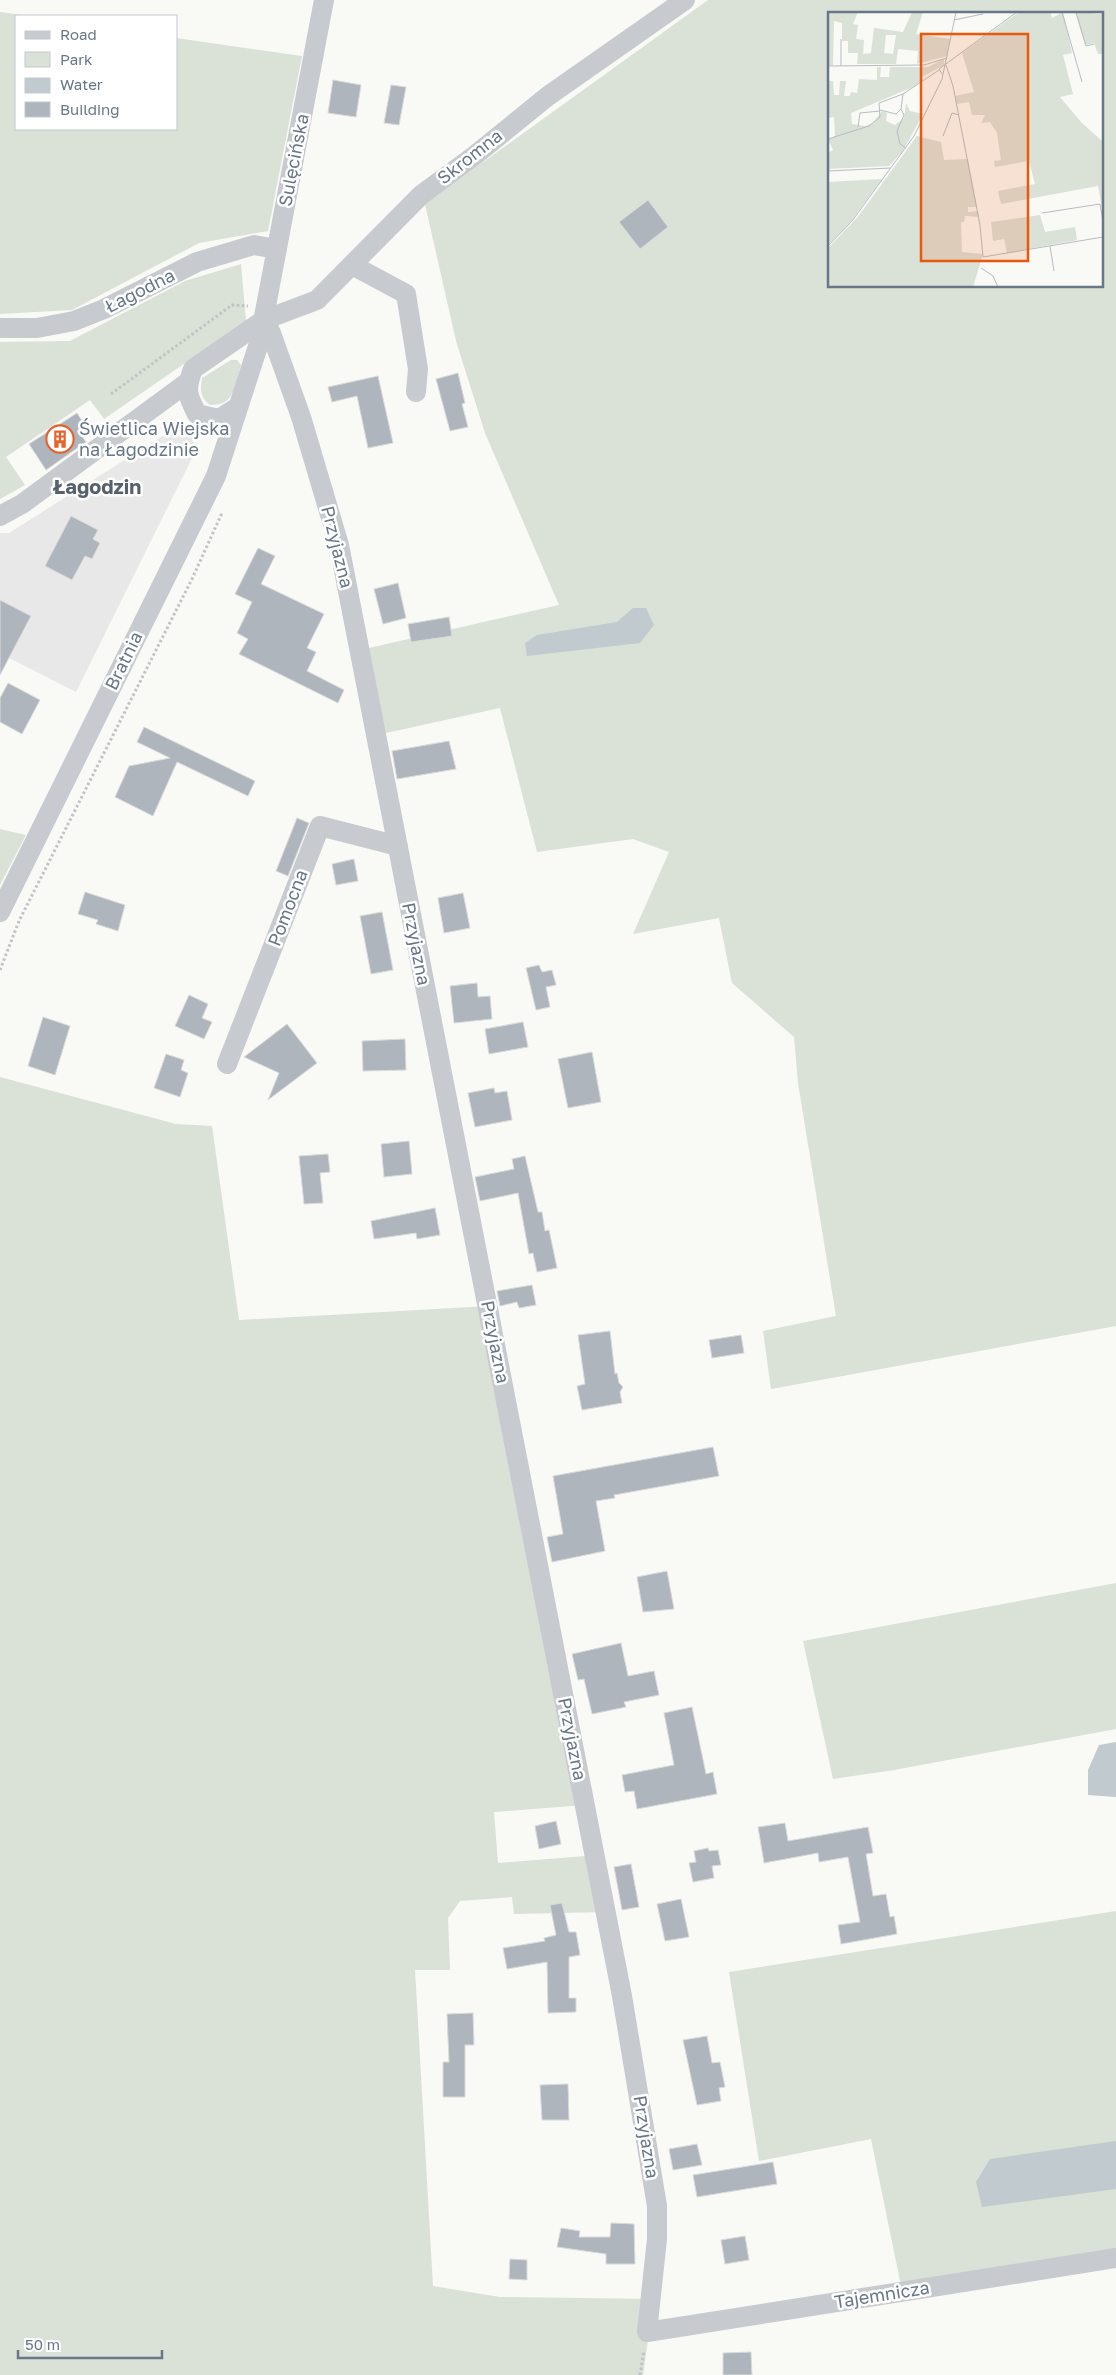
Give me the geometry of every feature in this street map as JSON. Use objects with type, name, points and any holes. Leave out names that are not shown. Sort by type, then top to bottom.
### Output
[{"type":"street","name":"Sulęcińska","points":[[265,313],[324,0]]},
{"type":"street","name":"Skromna","points":[[0,516],[22,504],[188,382],[193,369],[265,313],[317,300],[421,195],[474,156],[548,96],[685,0]]},
{"type":"street","name":"Łagodna","points":[[0,328],[37,328],[74,321],[104,309],[196,262],[212,256],[254,245],[278,249]]},
{"type":"street","points":[[352,265],[406,294],[418,369],[416,392]]},
{"type":"street","name":"Bratnia","points":[[0,912],[216,476],[259,343],[265,313]]},
{"type":"street","name":"Przyjazna","points":[[265,313],[301,417],[339,545],[625,2015],[657,2206],[657,2239],[647,2332]]},
{"type":"street","points":[[188,382],[187,396],[198,414],[220,419],[238,407]]},
{"type":"street","name":"Pomocna","points":[[227,1064],[320,826],[398,846]]},
{"type":"street","name":"Tajemnicza","points":[[647,2332],[1116,2258]]},
{"type":"path","points":[[110,394],[232,305],[265,313]]},
{"type":"path","points":[[0,970],[20,921],[192,579],[224,508]]},
{"type":"path","points":[[640,2375],[647,2332]]},
{"type":"shaded area","points":[[177,427],[194,438],[194,454],[76,692],[9,658],[0,657],[0,533],[9,533]]},
{"type":"green space","points":[[708,0],[1116,0],[1116,1326],[771,1389],[763,1331],[836,1316],[798,1083],[794,1037],[732,983],[719,918],[633,934],[669,852],[633,839],[537,852],[500,708],[377,735],[360,650],[559,605],[485,433],[456,341],[425,204]]},
{"type":"green space","points":[[0,12],[22,15],[15,15],[15,130],[178,130],[178,38],[302,56],[268,231],[199,243],[72,310],[0,314]]},
{"type":"green space","points":[[241,264],[246,321],[104,419],[90,400],[6,457],[25,485],[0,499],[0,342],[70,341],[185,281]]},
{"type":"green space","points":[[231,360],[237,360],[241,365],[233,393],[225,402],[210,405],[204,399],[202,393],[202,378]]},
{"type":"green space","points":[[0,829],[26,835],[0,885]]},
{"type":"green space","points":[[0,1077],[176,1124],[212,1126],[239,1320],[489,1306],[585,1805],[494,1812],[498,1863],[598,1855],[606,1912],[514,1914],[512,1897],[460,1901],[448,1918],[450,1970],[415,1970],[433,2286],[500,2297],[654,2299],[643,2375],[0,2375]]},
{"type":"green space","points":[[1116,1583],[1116,1729],[894,1770],[833,1779],[803,1641]]},
{"type":"green space","points":[[1116,1911],[1116,2252],[901,2286],[871,2139],[759,2161],[729,1972]]},
{"type":"water","points":[[633,608],[646,608],[654,625],[640,643],[527,656],[525,643],[537,635],[617,622]]},
{"type":"water","points":[[1116,1742],[1116,1797],[1088,1795],[1088,1770],[1099,1745]]},
{"type":"water","points":[[1116,2141],[1116,2189],[982,2207],[976,2182],[990,2159]]},
{"type":"building","points":[[333,80],[361,85],[356,117],[328,113]]},
{"type":"building","points":[[391,85],[406,87],[399,125],[384,123]]},
{"type":"building","points":[[648,200],[668,227],[640,249],[619,222]]},
{"type":"building","points":[[458,373],[465,403],[462,404],[468,427],[450,431],[436,379]]},
{"type":"building","points":[[378,376],[393,443],[368,448],[357,396],[332,402],[328,387]]},
{"type":"building","name":"Świetlica Wiejska na Łagodzinie","points":[[77,413],[88,430],[81,435],[86,442],[46,470],[29,444]]},
{"type":"building","points":[[71,516],[98,530],[93,539],[100,543],[92,559],[85,556],[72,580],[45,566]]},
{"type":"building","points":[[258,548],[275,556],[261,584],[324,614],[307,648],[316,652],[307,671],[344,690],[338,703],[239,654],[248,639],[237,633],[252,602],[235,594]]},
{"type":"building","points":[[398,583],[406,618],[383,624],[374,589]]},
{"type":"building","points":[[0,600],[31,616],[0,675]]},
{"type":"building","points":[[449,617],[452,636],[411,642],[408,624]]},
{"type":"building","points":[[8,683],[40,700],[22,734],[0,722],[0,698]]},
{"type":"building","points":[[144,727],[255,781],[248,796],[177,762],[153,816],[115,797],[129,766],[170,758],[137,742]]},
{"type":"building","points":[[449,741],[456,769],[397,779],[392,751]]},
{"type":"building","points":[[297,818],[309,823],[288,876],[276,871]]},
{"type":"building","points":[[354,859],[358,881],[336,885],[332,864]]},
{"type":"building","points":[[85,892],[125,905],[118,931],[96,924],[98,920],[78,914]]},
{"type":"building","points":[[463,893],[470,928],[444,933],[438,898]]},
{"type":"building","points":[[382,912],[393,970],[371,974],[360,916]]},
{"type":"building","points":[[539,965],[542,972],[552,970],[556,985],[546,987],[550,1007],[536,1010],[526,968]]},
{"type":"building","points":[[477,983],[478,997],[490,996],[492,1019],[454,1023],[450,986]]},
{"type":"building","points":[[189,995],[208,1004],[202,1018],[212,1022],[204,1039],[175,1026]]},
{"type":"building","points":[[43,1017],[70,1026],[55,1075],[28,1066]]},
{"type":"building","points":[[523,1022],[528,1047],[489,1054],[485,1029]]},
{"type":"building","points":[[287,1024],[317,1063],[268,1100],[279,1073],[244,1057]]},
{"type":"building","points":[[405,1039],[406,1070],[363,1071],[362,1041]]},
{"type":"building","points":[[592,1052],[601,1102],[568,1108],[558,1059]]},
{"type":"building","points":[[166,1054],[184,1060],[181,1070],[188,1073],[180,1097],[154,1088]]},
{"type":"building","points":[[494,1088],[495,1093],[507,1091],[512,1120],[475,1127],[468,1093]]},
{"type":"building","points":[[409,1141],[412,1174],[384,1177],[381,1144]]},
{"type":"building","points":[[328,1154],[330,1172],[320,1173],[323,1203],[304,1204],[299,1156]]},
{"type":"building","points":[[525,1156],[538,1212],[542,1212],[545,1231],[549,1230],[557,1268],[537,1272],[533,1253],[529,1254],[518,1193],[480,1201],[475,1177],[514,1169],[512,1159]]},
{"type":"building","points":[[435,1208],[440,1235],[417,1239],[416,1233],[374,1239],[371,1221]]},
{"type":"building","points":[[532,1285],[536,1305],[519,1308],[517,1302],[500,1306],[497,1291]]},
{"type":"building","points":[[610,1331],[615,1374],[617,1373],[619,1383],[623,1387],[620,1392],[622,1403],[582,1410],[577,1386],[585,1384],[578,1335]]},
{"type":"building","points":[[741,1335],[744,1353],[712,1358],[709,1340]]},
{"type":"building","points":[[713,1447],[719,1476],[614,1495],[615,1498],[596,1501],[605,1551],[552,1562],[547,1537],[563,1534],[553,1476]]},
{"type":"building","points":[[667,1571],[674,1609],[643,1612],[637,1577]]},
{"type":"building","points":[[621,1643],[628,1676],[654,1671],[659,1695],[624,1702],[626,1707],[592,1714],[584,1679],[578,1680],[572,1654]]},
{"type":"building","points":[[692,1707],[706,1774],[713,1772],[717,1794],[637,1809],[634,1791],[625,1792],[622,1775],[674,1765],[664,1713]]},
{"type":"building","points":[[556,1821],[561,1844],[539,1849],[535,1826]]},
{"type":"building","points":[[785,1823],[788,1841],[868,1827],[873,1853],[866,1854],[873,1896],[886,1894],[890,1917],[894,1916],[897,1934],[841,1944],[838,1925],[860,1922],[848,1857],[819,1862],[818,1853],[764,1863],[758,1827]]},
{"type":"building","points":[[708,1848],[709,1851],[718,1850],[721,1865],[712,1866],[714,1878],[693,1882],[689,1863],[696,1862],[694,1851]]},
{"type":"building","points":[[631,1864],[639,1907],[622,1910],[614,1867]]},
{"type":"building","points":[[681,1899],[689,1937],[665,1941],[657,1904]]},
{"type":"building","points":[[562,1903],[569,1932],[576,1932],[580,1955],[569,1957],[569,1998],[576,1998],[576,2012],[548,2013],[547,1962],[507,1969],[503,1948],[545,1941],[544,1938],[556,1935],[550,1905]]},
{"type":"building","points":[[473,2013],[474,2045],[465,2045],[465,2097],[443,2097],[443,2062],[449,2062],[447,2014]]},
{"type":"building","points":[[707,2036],[712,2063],[720,2062],[725,2087],[719,2088],[721,2101],[697,2105],[683,2040]]},
{"type":"building","points":[[568,2084],[569,2120],[542,2120],[540,2085]]},
{"type":"building","points":[[697,2144],[702,2165],[673,2170],[669,2149]]},
{"type":"building","points":[[773,2162],[777,2184],[697,2197],[693,2175]]},
{"type":"building","points":[[611,2223],[634,2224],[635,2264],[606,2264],[606,2254],[557,2247],[561,2228],[580,2231],[579,2237],[610,2237]]},
{"type":"building","points":[[745,2236],[749,2260],[725,2264],[721,2240]]},
{"type":"building","points":[[510,2259],[527,2260],[527,2280],[509,2279]]},
{"type":"building","points":[[751,2352],[752,2375],[723,2375],[723,2353]]},
{"type":"place","name":"Świetlica Wiejska na Łagodzinie","points":[[60,439]]},
{"type":"district","name":"Łagodzin","points":[[97,487]]}]
